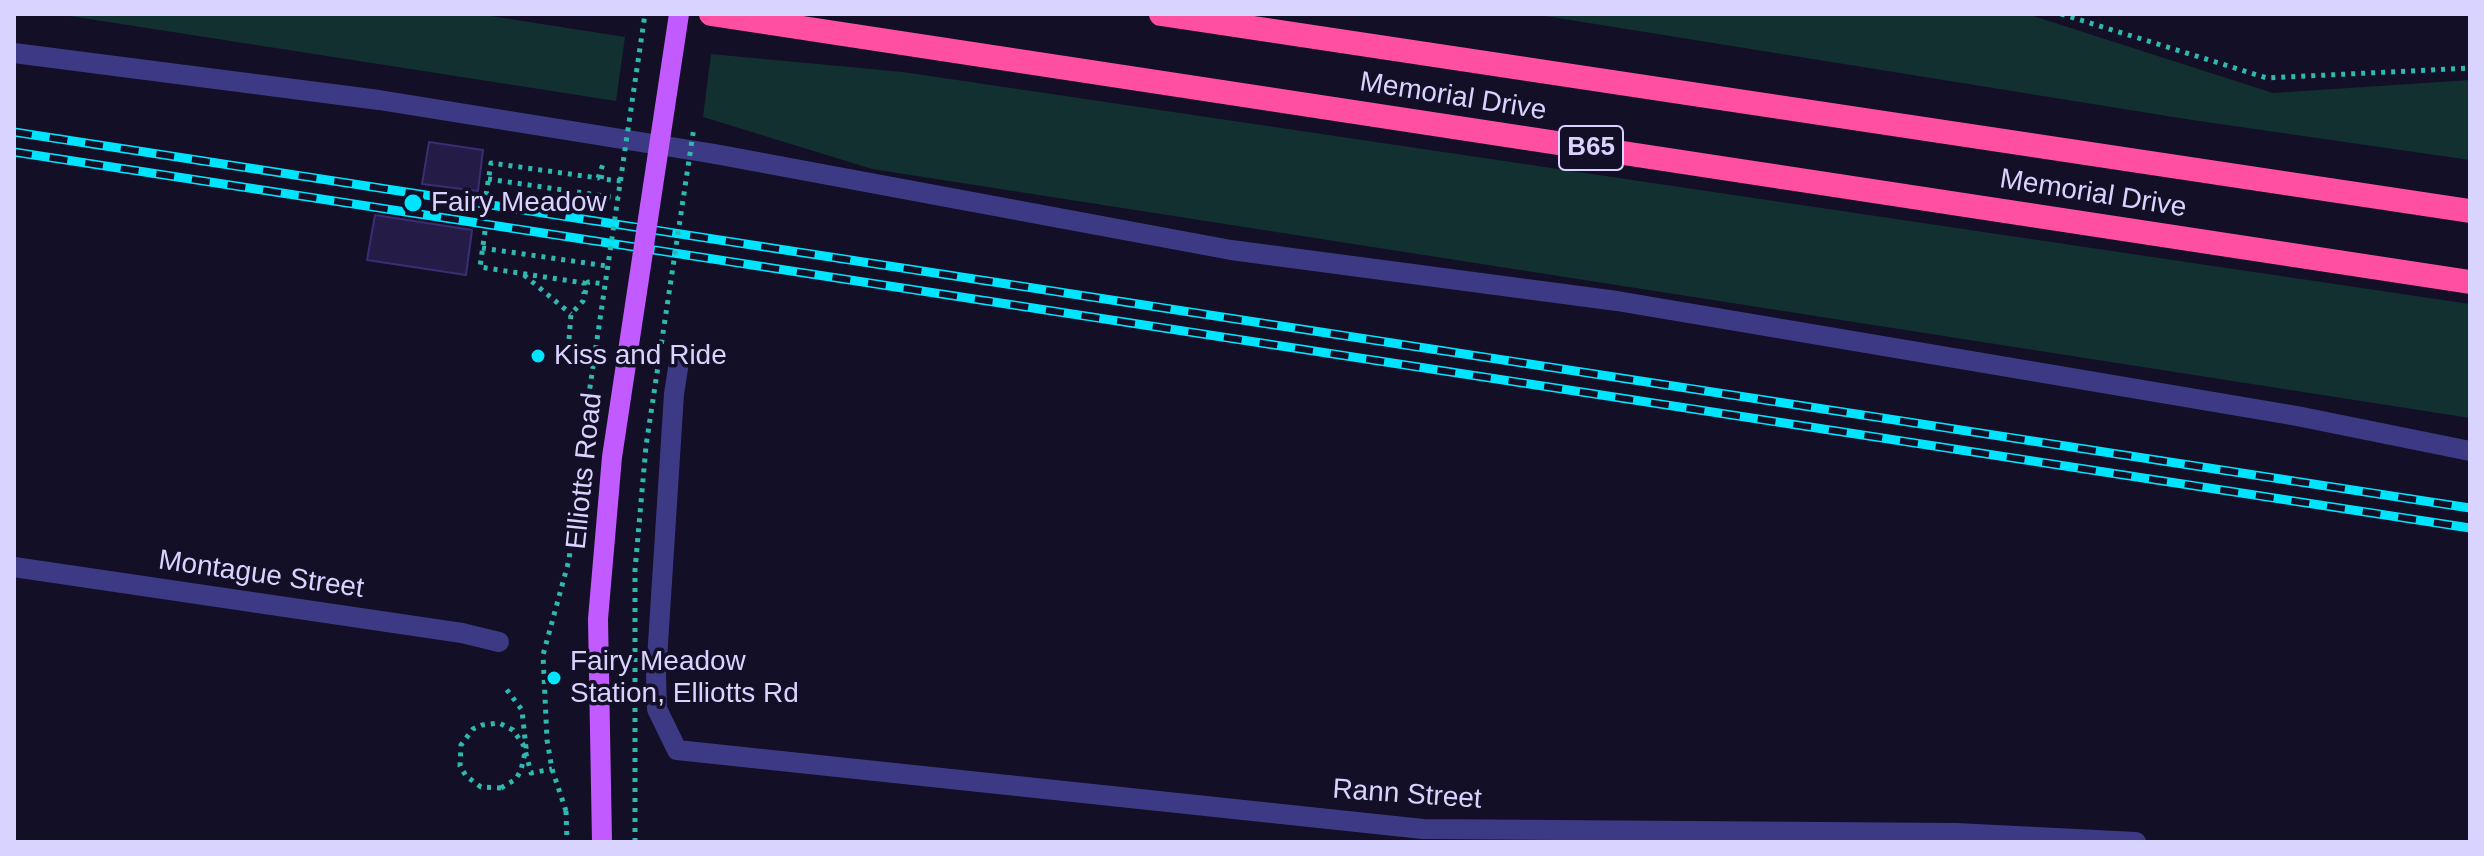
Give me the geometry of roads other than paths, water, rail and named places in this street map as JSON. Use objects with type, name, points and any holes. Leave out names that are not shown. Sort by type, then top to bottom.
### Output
[{"type":"highway","name":"Memorial Drive","points":[[711,14],[2470,282]]},
{"type":"highway","name":"Memorial Drive","points":[[1161,14],[2470,211]]},
{"type":"main road","name":"Elliotts Road","points":[[602,842],[598,619],[611,471],[679,14]]},
{"type":"street","points":[[14,53],[379,100],[715,154],[1231,250],[1617,301],[2297,416],[2470,451]]},
{"type":"street","name":"Rann Street","points":[[679,362],[673,410],[656,675],[657,709],[677,750],[1423,829],[1956,833],[2136,842]]},
{"type":"street","name":"Montague Street","points":[[14,567],[462,633],[499,642]]},
{"type":"railway","points":[[14,132],[2470,508]]},
{"type":"railway","points":[[14,152],[2470,528]]},
{"type":"place","name":"Fairy Meadow","points":[[413,203]]},
{"type":"place","name":"Kiss and Ride","points":[[538,356]]},
{"type":"place","name":"Fairy Meadow Station, Elliotts Rd","points":[[554,678]]}]
